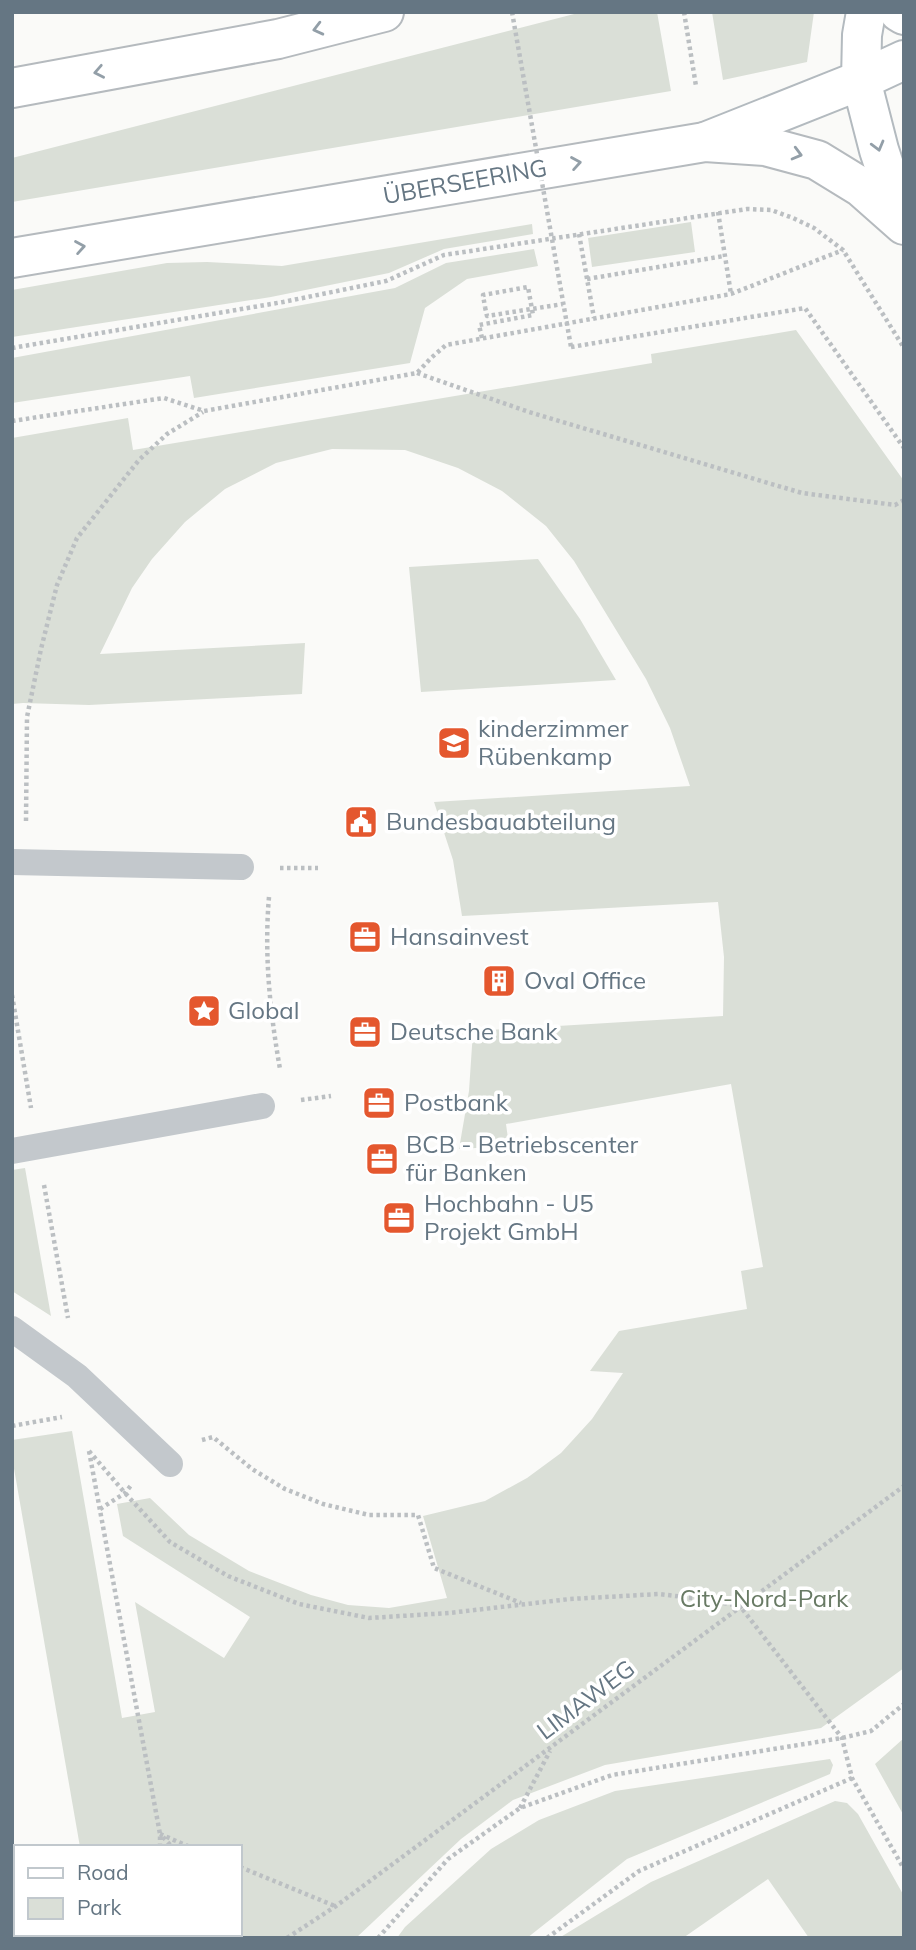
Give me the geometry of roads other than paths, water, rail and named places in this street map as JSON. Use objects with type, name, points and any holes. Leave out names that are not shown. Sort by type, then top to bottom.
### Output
[{"type":"main road","points":[[12,89],[278,39],[384,12]]},
{"type":"main road","points":[[866,12],[862,35],[861,79],[879,150],[903,224]]},
{"type":"main road","points":[[898,12],[904,15]]},
{"type":"main road","name":"ÜBERSEERING","points":[[12,258],[705,142],[904,60]]},
{"type":"main road","points":[[705,142],[765,146],[817,160],[861,187],[903,224]]},
{"type":"lane","points":[[19,862],[241,867]]},
{"type":"lane","points":[[12,1151],[262,1106]]},
{"type":"lane","points":[[12,1329],[77,1376],[164,1459]]},
{"type":"place","name":"kinderzimmer Rübenkamp","points":[[454,743]]},
{"type":"place","name":"Bundesbauabteilung","points":[[361,822]]},
{"type":"place","name":"Hansainvest","points":[[365,937]]},
{"type":"place","name":"Oval Office","points":[[499,981]]},
{"type":"place","name":"Global","points":[[204,1011]]},
{"type":"place","name":"Deutsche Bank","points":[[365,1032]]},
{"type":"place","name":"Postbank","points":[[379,1103]]},
{"type":"place","name":"BCB - Betriebscenter für Banken","points":[[382,1159]]},
{"type":"place","name":"Hochbahn - U5 Projekt GmbH","points":[[399,1218]]},
{"type":"park label","name":"City-Nord-Park","points":[[764,1599]]}]
